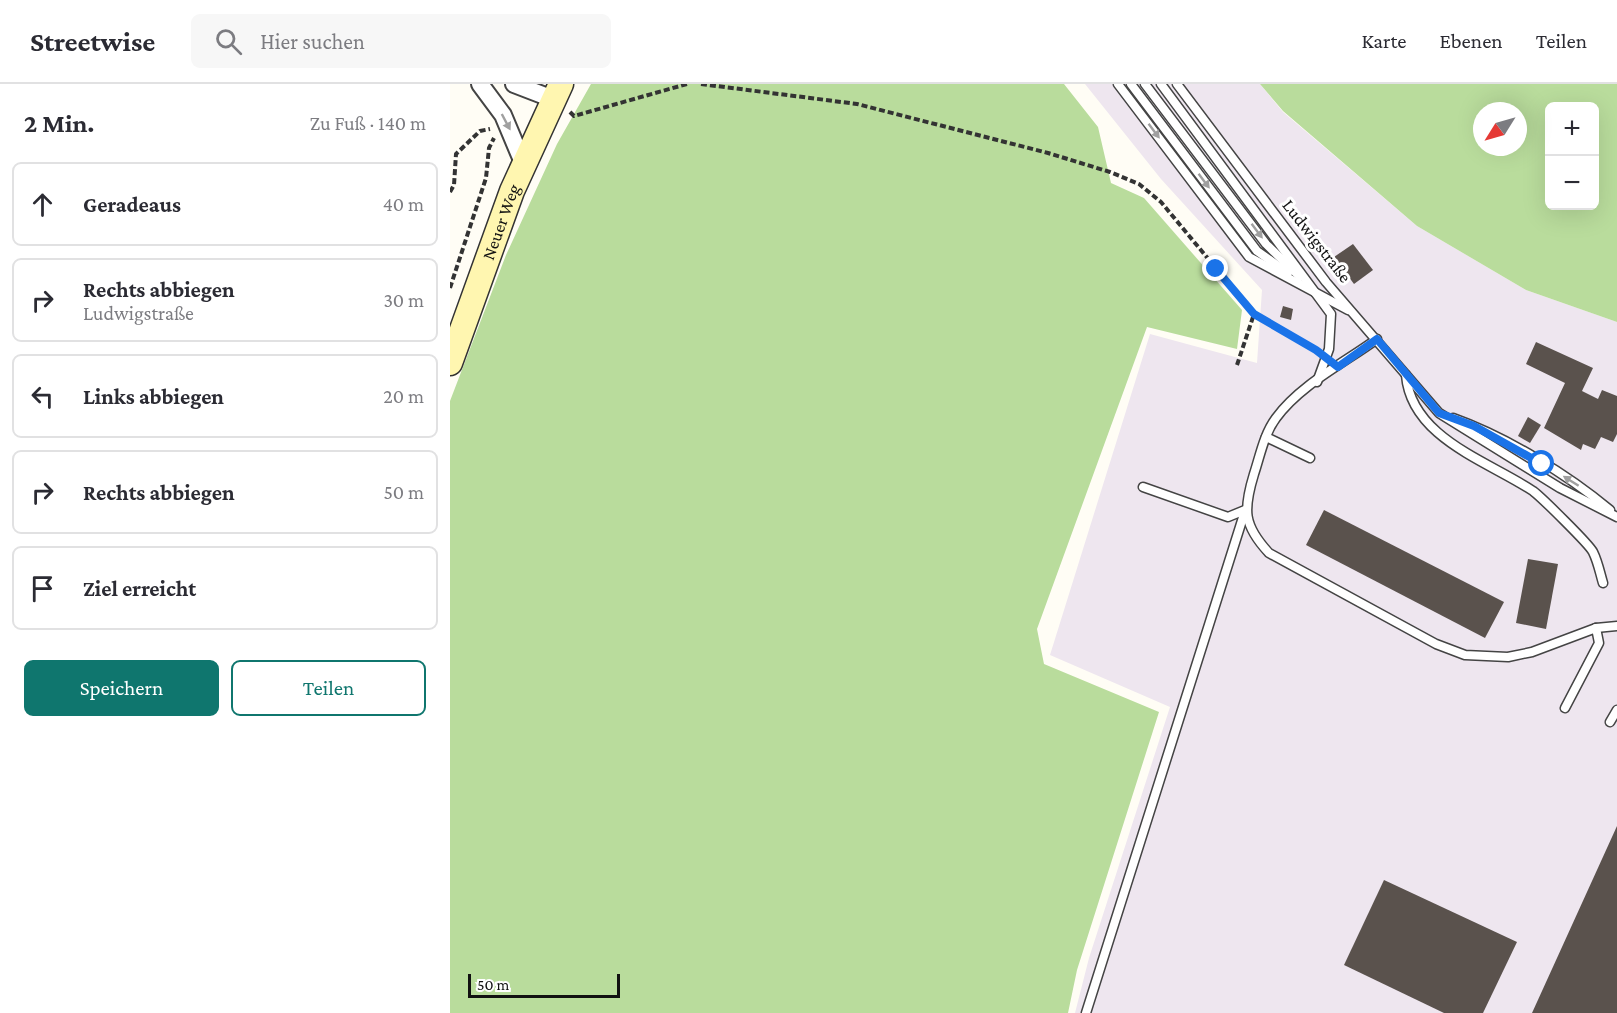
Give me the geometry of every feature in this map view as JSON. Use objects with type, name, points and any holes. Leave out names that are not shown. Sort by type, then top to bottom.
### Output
[{"type":"main road","name":"Neuer Weg","points":[[450,363],[524,165],[557,91]]},
{"type":"street","points":[[480,84],[503,115],[524,165]]},
{"type":"street","points":[[514,84],[557,91]]},
{"type":"lane","points":[[1118,84],[1249,257],[1354,313]]},
{"type":"lane","points":[[1131,84],[1257,251],[1320,296]]},
{"type":"lane","points":[[1145,84],[1266,244],[1320,296]]},
{"type":"lane","points":[[1161,84],[1320,296],[1331,314],[1332,333],[1317,382]]},
{"type":"lane","name":"Ludwigstraße","points":[[1177,84],[1326,282],[1439,413],[1474,426],[1542,464],[1589,493],[1617,517]]},
{"type":"lane","points":[[1086,1013],[1266,437],[1275,419],[1302,392],[1377,339]]},
{"type":"lane","points":[[1406,375],[1411,399],[1425,419],[1449,441],[1535,492],[1593,551],[1603,583]]},
{"type":"lane","points":[[1266,437],[1310,458]]},
{"type":"lane","points":[[1143,487],[1228,517],[1245,510]]},
{"type":"lane","points":[[1245,510],[1254,537],[1269,553],[1436,644],[1465,656],[1491,658],[1532,652],[1566,637],[1596,628],[1617,626]]},
{"type":"lane","points":[[1565,708],[1599,643],[1596,628]]},
{"type":"lane","points":[[1610,722],[1617,710]]},
{"type":"path","points":[[557,91],[574,116],[687,84]]},
{"type":"path","points":[[701,84],[762,90],[857,104],[1048,153],[1139,184],[1161,202],[1254,314],[1326,357]]},
{"type":"path","points":[[450,192],[454,185],[456,154],[480,131],[498,127],[489,148],[486,178],[450,288]]},
{"type":"path","points":[[1237,365],[1254,314]]},
{"type":"shaded area","points":[[1085,84],[1260,84],[1283,112],[1417,226],[1526,290],[1617,322],[1617,1013],[1075,1013],[1089,958],[1170,707],[1050,655],[1150,334],[1257,363],[1262,290],[1161,179]]},
{"type":"green space","points":[[591,84],[1064,84],[1098,127],[1111,183],[1144,198],[1242,310],[1237,349],[1147,327],[1037,629],[1044,664],[1159,712],[1077,970],[1068,1013],[450,1013],[450,401],[506,255],[557,144]]},
{"type":"green space","points":[[1260,84],[1617,84],[1617,322],[1526,290],[1417,226],[1283,111]]},
{"type":"building","points":[[1353,244],[1373,270],[1354,284],[1334,257]]},
{"type":"building","points":[[1283,306],[1293,309],[1291,320],[1280,317]]},
{"type":"building","points":[[1536,342],[1593,368],[1582,391],[1598,399],[1602,390],[1617,396],[1617,434],[1613,442],[1601,437],[1595,449],[1583,444],[1581,450],[1544,428],[1565,383],[1526,364]]},
{"type":"building","points":[[1528,417],[1541,425],[1530,443],[1518,436]]},
{"type":"building","points":[[1324,510],[1504,602],[1485,638],[1306,545]]},
{"type":"building","points":[[1528,559],[1558,564],[1546,629],[1516,623]]},
{"type":"building","points":[[1617,826],[1617,1013],[1532,1013]]},
{"type":"building","points":[[1384,880],[1517,942],[1483,1013],[1444,1013],[1344,965]]},
{"type":"route","points":[[1216,269],[1254,314],[1316,350],[1338,367],[1377,339],[1439,413],[1474,426],[1542,464]]}]
